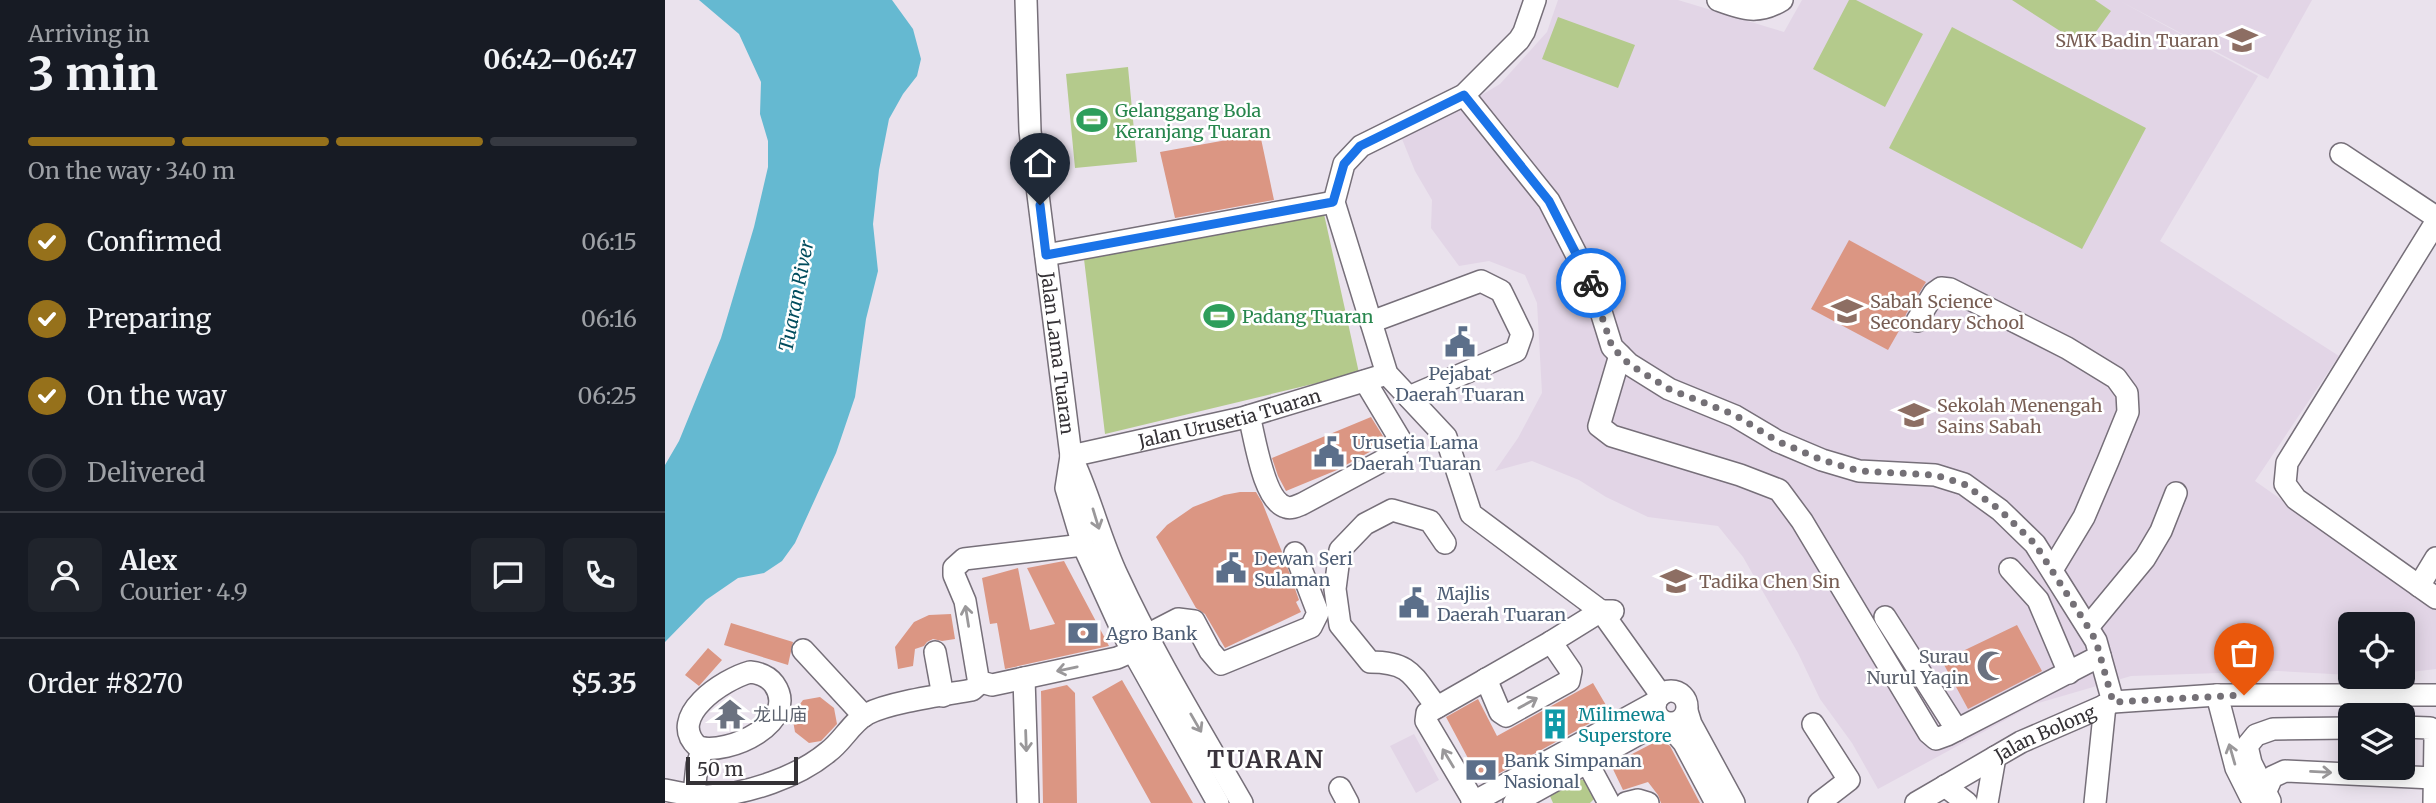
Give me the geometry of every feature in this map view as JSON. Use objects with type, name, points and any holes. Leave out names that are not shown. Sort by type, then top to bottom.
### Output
[{"type":"street","name":"Jalan Lama Tuaran","points":[[1026,0],[1030,131],[1071,456],[1066,488],[1083,545],[1140,643],[1242,803]]},
{"type":"street","points":[[1535,0],[1519,40],[1464,95],[1360,146],[1344,164],[1333,202],[1387,374],[1446,438],[1471,514],[1601,611],[1664,706],[1717,803]]},
{"type":"street","points":[[1718,0],[1756,10],[1768,8],[1782,0]]},
{"type":"street","points":[[1464,95],[1549,201],[1594,289],[1612,347],[1629,364],[1669,389],[1735,415],[1777,441],[1822,460],[1859,471],[1935,475],[1964,484],[2000,510],[2035,544],[2088,627],[2100,656],[2109,704],[2095,803]]},
{"type":"street","points":[[2341,154],[2436,220],[2287,463],[2285,484],[2295,499],[2427,592],[2436,558]]},
{"type":"street","points":[[1046,255],[1333,202]]},
{"type":"street","points":[[1371,322],[1481,281],[1501,291],[1522,334],[1516,351],[1409,397]]},
{"type":"street","points":[[1917,321],[1934,293],[1941,288],[1950,289],[2067,348],[2116,378],[2127,393],[2129,412],[2084,517],[2052,570]]},
{"type":"street","points":[[1620,355],[1599,426],[1612,436],[1740,475],[1779,490],[1802,521],[1929,733],[1936,739],[2100,656]]},
{"type":"street","name":"Jalan Urusetia Tuaran","points":[[1071,456],[1249,416],[1387,374]]},
{"type":"street","points":[[1249,416],[1267,488],[1278,503],[1284,506],[1289,508],[1302,505],[1395,453],[1401,441],[1365,381]]},
{"type":"street","name":"Jalan Lama Tuaran","points":[[1071,456],[1086,487],[1140,643],[1218,803]]},
{"type":"street","points":[[2088,627],[2145,558],[2161,531],[2176,493]]},
{"type":"street","points":[[1437,707],[1406,667],[1389,662],[1370,662],[1340,625],[1335,589],[1340,550],[1365,524],[1392,510],[1430,521],[1445,543]]},
{"type":"street","points":[[1083,545],[964,559],[954,568],[954,575],[965,601],[976,673],[981,682],[992,685],[1118,658],[1178,620],[1193,621],[1210,651],[1221,664],[1311,627],[1318,613],[1295,553]]},
{"type":"street","points":[[2010,569],[2038,600],[2069,673]]},
{"type":"street","points":[[1601,611],[1427,713],[1426,721],[1473,802],[1664,706]]},
{"type":"street","points":[[1885,617],[1957,730]]},
{"type":"street","points":[[1486,679],[1500,712],[1506,716],[1569,681],[1571,671],[1551,642]]},
{"type":"street","points":[[803,650],[864,716]]},
{"type":"street","points":[[935,652],[943,696]]},
{"type":"street","points":[[1024,678],[1028,803]]},
{"type":"street","points":[[665,790],[693,799],[778,781],[812,765],[834,748],[864,716],[879,709],[972,690],[981,682]]},
{"type":"street","points":[[2217,695],[2236,768],[2260,800]]},
{"type":"street","name":"Jalan Bolong","points":[[1916,803],[2021,742],[2109,704],[2217,695],[2436,695]]},
{"type":"street","points":[[1664,706],[1682,719],[1687,710],[1691,724],[1734,803]]},
{"type":"street","points":[[1514,803],[1539,797],[1664,706]]},
{"type":"street","points":[[1812,724],[1849,780],[1819,803]]},
{"type":"street","points":[[2415,727],[2430,728],[2435,737],[2434,803]]},
{"type":"street","points":[[2260,800],[2247,746],[2256,735],[2273,729],[2338,728]]},
{"type":"street","points":[[693,799],[697,765],[703,748]]},
{"type":"street","points":[[1987,803],[1995,757]]},
{"type":"street","points":[[1587,762],[1609,803]]},
{"type":"street","points":[[2260,800],[2272,777],[2285,771],[2433,778]]},
{"type":"street","points":[[1945,786],[1967,803]]},
{"type":"street","points":[[1626,803],[1638,800],[1648,803]]},
{"type":"shaded area","name":"Sekolah Menengah Sains Sabah","points":[[1558,0],[1678,0],[1784,32],[1802,0],[2312,0],[2268,79],[2120,1],[2258,76],[2160,241],[2339,356],[2255,481],[2436,609],[2436,669],[2415,672],[2415,612],[2338,612],[2338,674],[2278,671],[2131,676],[2035,704],[1878,789],[1852,743],[1820,699],[1798,653],[1743,557],[1718,526],[1648,517],[1606,497],[1579,480],[1532,461],[1495,471],[1518,438],[1542,393],[1537,303],[1525,275],[1489,261],[1459,266],[1431,228],[1432,200],[1415,171],[1400,134],[1450,114],[1500,84],[1547,32]]},
{"type":"shaded area","points":[[1414,734],[1439,780],[1416,793],[1390,746]]},
{"type":"green space","points":[[1849,0],[1856,0],[1923,34],[1885,107],[1813,69]]},
{"type":"green space","points":[[2012,0],[2095,0],[2111,11],[2085,47]]},
{"type":"green space","points":[[1558,17],[1635,45],[1618,88],[1542,59]]},
{"type":"green space","points":[[1952,27],[2146,128],[2082,249],[1889,148]]},
{"type":"green space","points":[[1128,67],[1137,162],[1075,168],[1066,74]]},
{"type":"green space","name":"Padang Tuaran","points":[[1324,214],[1359,373],[1105,434],[1084,259]]},
{"type":"green space","points":[[1573,779],[1587,780],[1594,799],[1590,803],[1553,803],[1550,796],[1554,788]]},
{"type":"water","name":"Tuaran River","points":[[699,0],[892,0],[913,29],[921,59],[917,76],[889,119],[879,170],[873,224],[878,271],[866,319],[855,397],[836,453],[795,543],[782,561],[764,573],[738,578],[706,600],[665,642],[665,465],[679,441],[721,338],[754,227],[768,167],[768,141],[760,114],[761,82],[739,34]]},
{"type":"building","points":[[1260,134],[1274,200],[1175,218],[1160,152]]},
{"type":"building","points":[[1849,240],[1926,282],[1888,350],[1811,309]]},
{"type":"building","points":[[1371,417],[1386,441],[1384,444],[1337,470],[1286,491],[1272,458]]},
{"type":"building","name":"Dewan Seri Sulaman","points":[[1240,492],[1256,492],[1262,502],[1282,552],[1301,612],[1225,648],[1205,614],[1196,608],[1156,537],[1167,525],[1193,507]]},
{"type":"building","points":[[1064,561],[1109,646],[1005,669],[997,623],[990,624],[982,578],[1018,568],[1030,630],[1055,624],[1027,568]]},
{"type":"building","points":[[951,614],[955,639],[933,639],[927,642],[915,649],[913,666],[898,669],[895,647],[914,622],[929,615]]},
{"type":"building","points":[[731,623],[793,642],[788,665],[724,645]]},
{"type":"building","name":"Surau Nurul Yaqin","points":[[2017,625],[2042,671],[1968,709],[1942,661]]},
{"type":"building","points":[[708,648],[722,660],[699,686],[685,675]]},
{"type":"building","points":[[1122,680],[1193,803],[1151,803],[1092,697]]},
{"type":"building","points":[[1593,683],[1610,712],[1489,779],[1478,777],[1446,717],[1478,699],[1497,736]]},
{"type":"building","points":[[1067,685],[1075,693],[1077,803],[1043,803],[1041,691]]},
{"type":"building","points":[[820,697],[834,708],[837,724],[821,741],[809,743],[795,732],[792,715],[803,700]]},
{"type":"building","points":[[1657,741],[1670,746],[1700,803],[1661,803],[1648,782],[1623,790],[1611,765]]},
{"type":"way so far","points":[[1591,283],[1612,347],[1629,364],[1669,389],[1735,415],[1777,441],[1822,460],[1859,471],[1935,475],[1964,484],[2000,510],[2035,544],[2088,627],[2096,641],[2113,702],[2244,695]]},
{"type":"place","name":"SMK Badin Tuaran","points":[[2242,40]]},
{"type":"place","name":"Gelanggang Bola Keranjang Tuaran","points":[[1092,120]]},
{"type":"place","name":"Sabah Science Secondary School","points":[[1847,311]]},
{"type":"place","name":"Padang Tuaran","points":[[1219,316]]},
{"type":"place","name":"Pejabat Daerah Tuaran","points":[[1460,342]]},
{"type":"place","name":"Sekolah Menengah Sains Sabah","points":[[1914,415]]},
{"type":"place","name":"Urusetia Lama Daerah Tuaran","points":[[1329,452]]},
{"type":"place","name":"Dewan Seri Sulaman","points":[[1231,568]]},
{"type":"place","name":"Tadika Chen Sin","points":[[1676,581]]},
{"type":"place","name":"Majlis Daerah Tuaran","points":[[1414,603]]},
{"type":"place","name":"Agro Bank","points":[[1083,633]]},
{"type":"place","name":"Surau Nurul Yaqin","points":[[1992,666]]},
{"type":"place","name":"龙山庙","points":[[730,714]]},
{"type":"place","name":"Milimewa Superstore","points":[[1555,724]]},
{"type":"place","name":"Bank Simpanan Nasional","points":[[1481,770]]},
{"type":"district","name":"TUARAN","points":[[1266,759]]},
{"type":"route","points":[[1040,205],[1046,255],[1333,202],[1344,164],[1360,146],[1464,95],[1549,201],[1591,283]]}]
